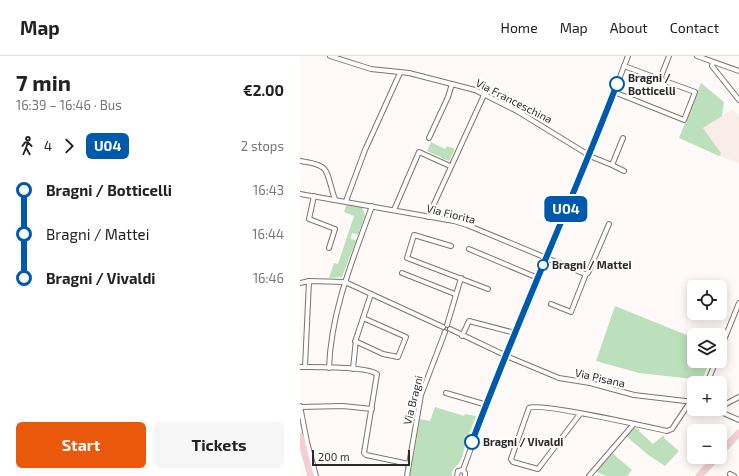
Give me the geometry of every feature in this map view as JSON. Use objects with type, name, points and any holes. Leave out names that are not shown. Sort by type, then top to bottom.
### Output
[{"type":"main road","points":[[727,446],[739,433]]},
{"type":"main road","points":[[300,436],[310,476]]},
{"type":"main road","points":[[699,476],[710,464]]},
{"type":"street","name":"Via Franceschina","points":[[330,56],[371,69],[400,73],[452,84],[484,95],[517,111],[590,155]]},
{"type":"street","points":[[466,476],[463,470],[486,405],[546,257],[590,155],[628,56]]},
{"type":"street","points":[[660,79],[669,56]]},
{"type":"street","points":[[697,56],[739,71]]},
{"type":"street","points":[[713,62],[712,66],[739,100]]},
{"type":"street","points":[[614,92],[684,120],[694,92],[624,66]]},
{"type":"street","points":[[346,201],[365,150],[400,73]]},
{"type":"street","points":[[428,138],[448,97],[452,84]]},
{"type":"street","points":[[428,217],[450,166],[484,95]]},
{"type":"street","points":[[612,165],[623,138]]},
{"type":"street","points":[[394,210],[419,152],[450,166]]},
{"type":"street","points":[[590,155],[624,171]]},
{"type":"street","points":[[300,160],[326,169],[331,190],[335,199]]},
{"type":"street","name":"Via Fiorita","points":[[300,194],[346,201],[467,225],[586,274]]},
{"type":"street","points":[[314,196],[309,218],[335,229],[329,248]]},
{"type":"street","points":[[329,368],[331,336],[345,282],[372,206]]},
{"type":"street","points":[[551,304],[571,312],[608,224]]},
{"type":"street","points":[[451,246],[414,235],[407,258],[488,289]]},
{"type":"street","points":[[469,249],[538,278]]},
{"type":"street","points":[[402,273],[455,294]]},
{"type":"street","points":[[443,327],[447,325],[461,278]]},
{"type":"street","points":[[309,281],[302,367],[353,369],[373,371],[377,374],[364,453],[366,455],[409,464]]},
{"type":"street","points":[[300,283],[309,281],[345,282],[443,327],[445,332],[450,329]]},
{"type":"street","points":[[353,369],[355,341],[371,294]]},
{"type":"street","points":[[727,333],[739,303]]},
{"type":"street","points":[[355,341],[383,354],[398,357],[406,337],[362,318]]},
{"type":"street","points":[[462,336],[468,321],[515,333]]},
{"type":"street","points":[[447,325],[450,329],[462,336],[505,356]]},
{"type":"street","name":"Via Bragni","points":[[407,476],[421,395],[445,332]]},
{"type":"street","name":"Via Pisana","points":[[505,356],[559,378],[590,383],[634,395],[687,401]]},
{"type":"street","points":[[446,393],[486,405]]},
{"type":"street","points":[[727,403],[739,397]]},
{"type":"street","points":[[316,476],[301,420],[300,406],[343,406],[372,409]]},
{"type":"street","points":[[580,414],[538,469],[513,462],[511,458],[529,408],[532,406],[541,406],[667,431],[672,429],[687,409]]},
{"type":"street","points":[[727,415],[739,420]]},
{"type":"street","points":[[589,476],[633,425]]},
{"type":"street","points":[[457,476],[458,471],[463,470]]},
{"type":"shaded area","points":[[733,109],[739,118],[739,163],[719,156],[721,153],[703,128]]},
{"type":"green space","points":[[701,83],[724,102],[722,116],[703,128],[721,153],[719,156],[679,138]]},
{"type":"green space","points":[[431,142],[445,149],[447,146],[455,149],[449,161],[427,151]]},
{"type":"green space","points":[[347,203],[362,207],[365,215],[358,235],[352,233],[351,239],[355,240],[357,238],[342,277],[329,278],[334,263],[338,264],[354,216],[344,212]]},
{"type":"green space","points":[[615,306],[687,335],[687,368],[707,368],[704,376],[687,376],[687,378],[639,373],[596,361]]},
{"type":"green space","points":[[435,407],[464,416],[465,414],[476,416],[468,437],[466,437],[460,462],[453,470],[452,476],[410,476],[420,419],[430,421]]},
{"type":"green space","points":[[634,428],[639,429],[639,431],[653,444],[664,435],[664,438],[679,451],[665,466],[647,454],[626,436]]},
{"type":"green space","points":[[611,452],[632,470],[627,476],[606,476],[595,471]]},
{"type":"waterway","points":[[526,317],[541,280]]},
{"type":"bus line","name":"U04","points":[[472,442],[499,371],[590,155],[617,84]]},
{"type":"place","name":"Bragni / Botticelli","points":[[617,84]]},
{"type":"place","name":"Bragni / Mattei","points":[[543,265]]},
{"type":"place","name":"Bragni / Vivaldi","points":[[472,442]]}]
